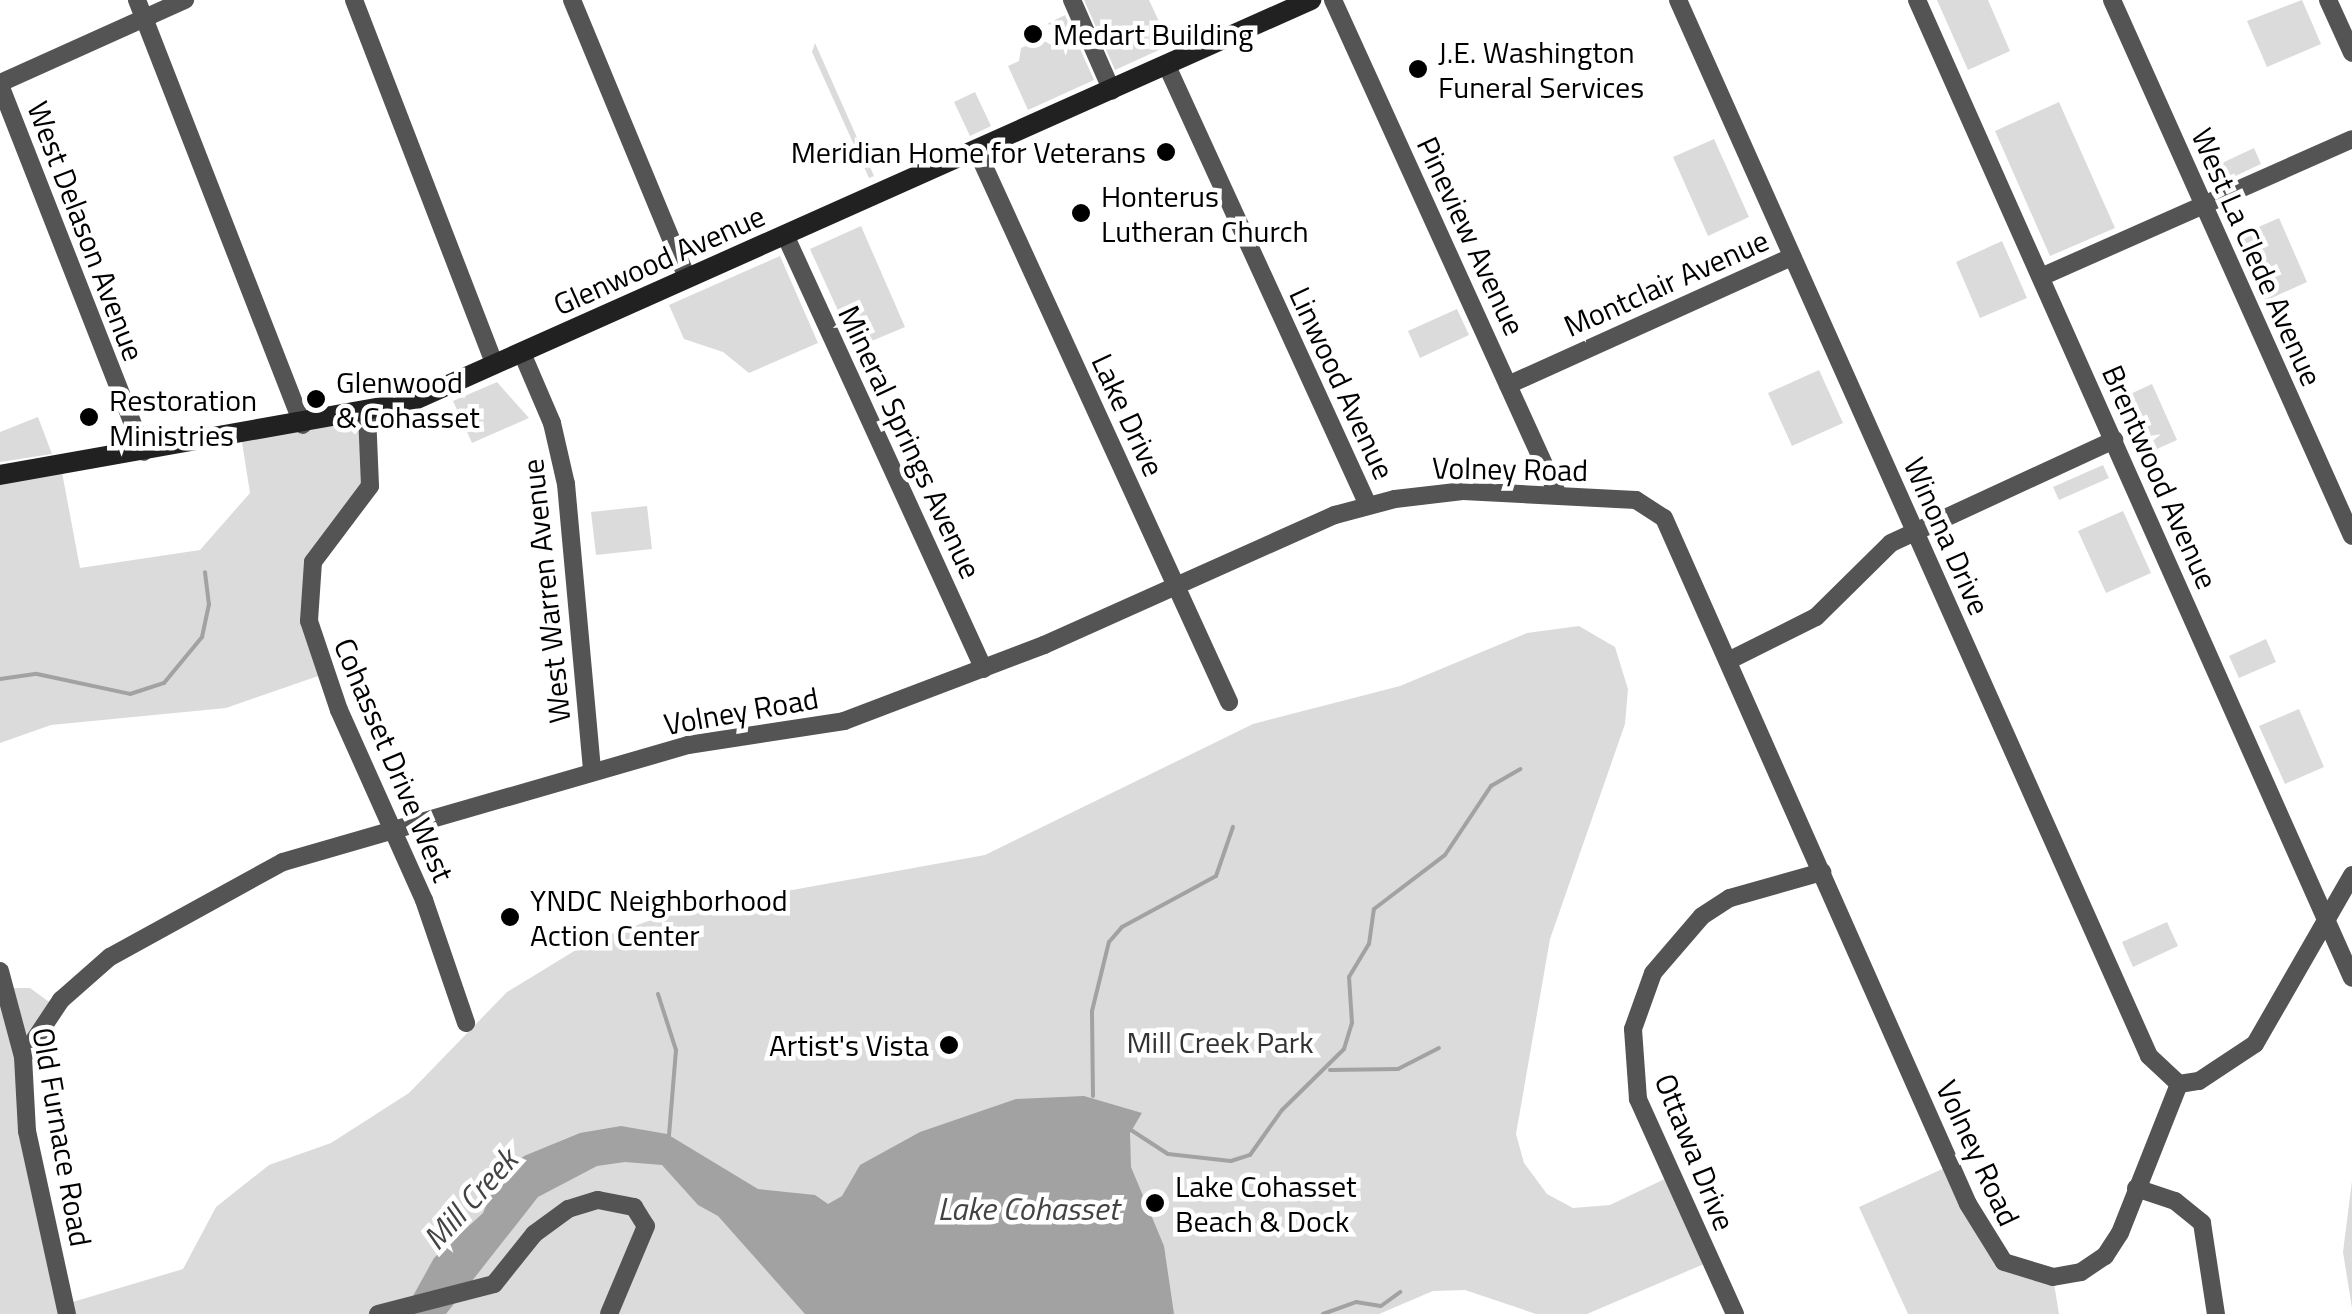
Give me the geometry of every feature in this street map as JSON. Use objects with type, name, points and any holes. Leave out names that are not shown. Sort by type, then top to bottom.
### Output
[{"type":"main road","name":"Glenwood Avenue","points":[[0,474],[367,414],[495,365],[1311,0]]},
{"type":"street","points":[[137,0],[303,425]]},
{"type":"street","points":[[0,84],[185,0]]},
{"type":"street","points":[[354,0],[495,365]]},
{"type":"street","points":[[572,0],[687,278]]},
{"type":"street","points":[[1072,0],[1112,91]]},
{"type":"street","name":"Pineview Avenue","points":[[1332,0],[1558,495]]},
{"type":"street","name":"Winona Drive","points":[[1678,0],[2149,1056],[2162,1075],[2179,1084]]},
{"type":"street","name":"Brentwood Avenue","points":[[1917,0],[2352,978]]},
{"type":"street","name":"West La Clede Avenue","points":[[2112,0],[2352,536]]},
{"type":"street","points":[[2328,0],[2352,53]]},
{"type":"street","name":"Linwood Avenue","points":[[1167,66],[1368,505]]},
{"type":"street","name":"West Delason Avenue","points":[[0,84],[144,452]]},
{"type":"street","points":[[2041,277],[2352,139]]},
{"type":"street","name":"Lake Drive","points":[[977,151],[1229,702]]},
{"type":"street","name":"Mineral Springs Avenue","points":[[786,237],[984,670]]},
{"type":"street","name":"Montclair Avenue","points":[[1508,385],[1792,257]]},
{"type":"street","name":"West Warren Avenue","points":[[522,353],[552,423],[564,473],[592,770]]},
{"type":"street","name":"Cohasset Drive West","points":[[367,414],[370,486],[320,547],[309,578],[308,608],[324,674],[394,826],[466,1023]]},
{"type":"street","points":[[1728,661],[1806,624],[1878,552],[2114,440]]},
{"type":"street","name":"Volney Road","points":[[22,1057],[75,987],[154,929],[280,864],[394,826],[592,770],[724,737],[830,724],[984,670],[1368,505],[1463,491],[1558,495],[1654,506],[1728,661],[1994,1252],[2036,1276],[2081,1272],[2112,1247],[2179,1084]]},
{"type":"street","name":"Ottawa Drive","points":[[1735,1314],[1638,1099],[1632,1029],[1653,973],[1702,916],[1730,898],[1822,872]]},
{"type":"street","points":[[2179,1084],[2199,1081],[2255,1044],[2352,876]]},
{"type":"street","name":"Old Furnace Road","points":[[0,971],[22,1057],[27,1131],[67,1314]]},
{"type":"street","points":[[2136,1188],[2175,1200],[2202,1224],[2216,1314]]},
{"type":"street","points":[[378,1314],[494,1284],[523,1244],[568,1209],[615,1200],[634,1207],[646,1230],[609,1314]]},
{"type":"green space","points":[[1084,0],[1149,0],[1170,45],[1115,70]]},
{"type":"green space","points":[[1937,0],[1988,0],[2010,51],[1968,70]]},
{"type":"green space","points":[[2302,0],[2321,44],[2267,67],[2247,21]]},
{"type":"green space","points":[[1065,15],[1094,80],[1028,110],[1008,66],[1019,61],[1021,48],[1041,39],[1053,46],[1064,40],[1058,26],[1047,24]]},
{"type":"green space","points":[[815,43],[874,176],[869,178],[812,52]]},
{"type":"green space","points":[[975,92],[991,126],[970,136],[954,102]]},
{"type":"green space","points":[[2059,102],[2115,228],[2050,256],[1995,131]]},
{"type":"green space","points":[[1714,139],[1749,217],[1708,236],[1673,157]]},
{"type":"green space","points":[[2254,148],[2261,164],[2214,186],[2207,170]]},
{"type":"green space","points":[[2279,218],[2307,282],[2265,301],[2236,237]]},
{"type":"green space","points":[[861,226],[905,327],[855,348],[810,249]]},
{"type":"green space","points":[[2002,241],[2027,298],[1980,318],[1956,262]]},
{"type":"green space","points":[[780,256],[818,343],[749,373],[723,352],[684,339],[669,305]]},
{"type":"green space","points":[[1457,309],[1469,335],[1420,358],[1408,331]]},
{"type":"green space","points":[[1819,370],[1843,423],[1792,446],[1768,393]]},
{"type":"green space","points":[[497,382],[529,418],[472,443],[453,401]]},
{"type":"green space","points":[[2152,384],[2177,440],[2139,457],[2115,401]]},
{"type":"green space","points":[[367,414],[372,473],[309,578],[324,674],[226,708],[51,725],[0,743],[0,475],[61,467],[80,568],[200,550],[250,493],[241,436]]},
{"type":"green space","points":[[38,417],[52,454],[0,462],[0,432]]},
{"type":"green space","points":[[2103,465],[2109,478],[2059,500],[2053,487]]},
{"type":"green space","points":[[647,506],[652,549],[596,555],[591,512]]},
{"type":"green space","points":[[2123,511],[2151,573],[2106,593],[2078,531]]},
{"type":"green space","name":"Mill Creek Park","points":[[1579,626],[1615,647],[1628,689],[1625,724],[1550,939],[1516,1134],[1524,1163],[1547,1194],[1573,1208],[1610,1205],[1671,1176],[1711,1261],[1587,1314],[1536,1314],[1465,1290],[1433,1291],[1379,1314],[0,1314],[0,971],[5,988],[30,988],[56,1007],[23,1057],[66,1304],[183,1269],[216,1207],[269,1165],[331,1143],[409,1093],[507,992],[589,942],[677,911],[985,855],[1253,724],[1400,686],[1527,633]]},
{"type":"green space","points":[[2266,639],[2276,662],[2239,678],[2229,656]]},
{"type":"green space","points":[[2299,709],[2324,767],[2285,784],[2259,726]]},
{"type":"green space","points":[[2167,922],[2178,946],[2133,967],[2122,942]]},
{"type":"green space","points":[[1951,1165],[1994,1252],[2053,1277],[2059,1314],[1908,1314],[1859,1207]]},
{"type":"green space","points":[[2352,1181],[2352,1308],[2343,1252]]},
{"type":"water","name":"Lake Cohasset","points":[[1084,1096],[1142,1113],[1130,1133],[1131,1167],[1164,1246],[1174,1314],[805,1314],[718,1216],[698,1205],[662,1165],[625,1162],[597,1166],[538,1197],[446,1314],[403,1314],[434,1258],[483,1213],[497,1179],[524,1156],[580,1133],[621,1126],[667,1134],[758,1189],[815,1195],[828,1204],[842,1196],[860,1165],[920,1132],[1016,1099]]},
{"type":"waterway","points":[[0,679],[37,674],[130,694],[164,683],[202,637],[209,605],[205,572]]},
{"type":"waterway","points":[[1131,1130],[1168,1154],[1231,1161],[1250,1155],[1282,1110],[1344,1049],[1352,1023],[1349,977],[1369,944],[1374,909],[1445,855],[1491,786],[1521,769]]},
{"type":"waterway","points":[[1093,1096],[1092,1011],[1109,942],[1122,927],[1216,876],[1233,827]]},
{"type":"waterway","points":[[658,994],[676,1050],[669,1135]]},
{"type":"waterway","points":[[1330,1070],[1398,1069],[1439,1048]]},
{"type":"waterway","points":[[1323,1314],[1356,1302],[1381,1306],[1400,1292]]},
{"type":"place","name":"Medart Building","points":[[1033,34]]},
{"type":"place","name":"J.E. Washington Funeral Services","points":[[1418,69]]},
{"type":"place","name":"Meridian Home for Veterans","points":[[1166,152]]},
{"type":"place","name":"Honterus Lutheran Church","points":[[1081,213]]},
{"type":"place","name":"Glenwood & Cohasset","points":[[316,399]]},
{"type":"place","name":"Restoration Ministries","points":[[89,417]]},
{"type":"place","name":"YNDC Neighborhood Action Center","points":[[510,917]]},
{"type":"place","name":"Artist's Vista","points":[[949,1045]]},
{"type":"place","name":"Lake Cohasset Beach & Dock","points":[[1155,1203]]},
{"type":"water label","name":"Mill Creek","points":[[470,1199]]}]
